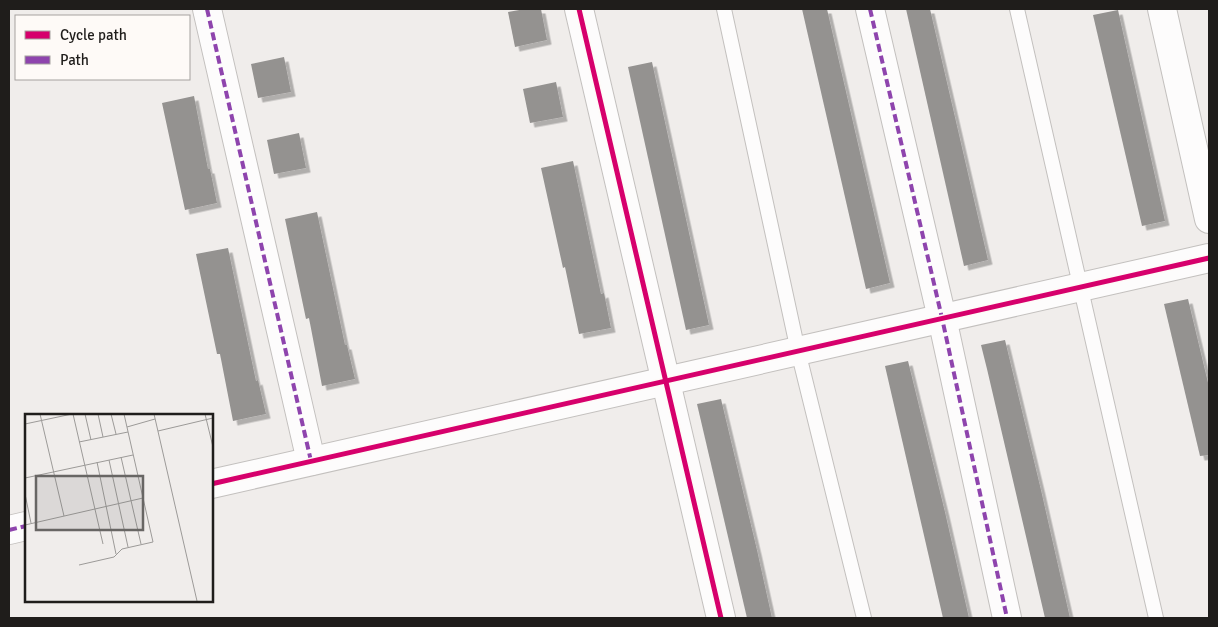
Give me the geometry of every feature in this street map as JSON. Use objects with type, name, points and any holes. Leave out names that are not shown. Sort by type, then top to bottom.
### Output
[{"type":"street","points":[[207,9],[311,462]]},
{"type":"street","points":[[579,9],[721,618]]},
{"type":"street","points":[[870,9],[942,318],[1007,618]]},
{"type":"street","points":[[1162,9],[1209,219]]},
{"type":"street","points":[[212,484],[1209,258]]},
{"type":"street","points":[[9,530],[25,526]]},
{"type":"lane","points":[[724,9],[798,351],[864,618]]},
{"type":"lane","points":[[1017,9],[1156,618]]},
{"type":"building","points":[[541,9],[547,40],[515,47],[508,12]]},
{"type":"building","points":[[802,9],[827,9],[890,283],[866,289]]},
{"type":"building","points":[[906,9],[930,9],[988,260],[964,266]]},
{"type":"building","points":[[1118,10],[1165,221],[1142,226],[1093,15]]},
{"type":"building","points":[[284,57],[291,92],[258,98],[251,64]]},
{"type":"building","points":[[652,62],[709,325],[686,330],[628,67]]},
{"type":"building","points":[[556,82],[563,117],[530,123],[523,89]]},
{"type":"building","points":[[194,96],[208,169],[210,169],[217,203],[185,210],[162,103]]},
{"type":"building","points":[[299,133],[306,168],[274,174],[267,140]]},
{"type":"building","points":[[573,161],[601,294],[604,293],[611,328],[579,334],[541,168]]},
{"type":"building","points":[[317,212],[345,345],[347,345],[355,379],[322,386],[309,318],[306,319],[285,219]]},
{"type":"building","points":[[228,248],[256,381],[258,380],[266,414],[233,421],[220,354],[217,354],[196,254]]},
{"type":"building","points":[[1188,299],[1209,387],[1209,455],[1200,456],[1164,304]]},
{"type":"building","points":[[1005,340],[1070,618],[1045,618],[981,345]]},
{"type":"building","points":[[908,361],[969,618],[943,618],[885,366]]},
{"type":"building","points":[[721,399],[772,618],[747,618],[697,404]]},
{"type":"marked path","points":[[207,9],[311,461]]},
{"type":"marked path","points":[[870,9],[942,318],[1007,618]]},
{"type":"marked path","points":[[9,530],[25,526]]},
{"type":"cycle path","points":[[579,9],[721,618]]},
{"type":"cycle path","points":[[212,484],[1209,258]]}]
